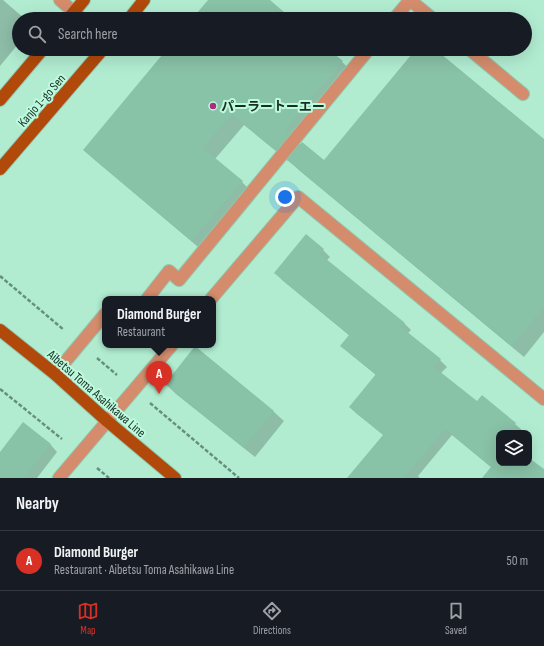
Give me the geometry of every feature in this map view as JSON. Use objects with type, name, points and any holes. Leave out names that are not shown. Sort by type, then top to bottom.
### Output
[{"type":"main road","points":[[77,12],[84,0]]},
{"type":"main road","points":[[135,12],[144,0]]},
{"type":"main road","points":[[0,100],[37,56]]},
{"type":"main road","name":"Kanjo 1-go Sen","points":[[0,170],[97,56]]},
{"type":"main road","name":"Aibetsu Toma Asahikawa Line","points":[[0,330],[55,374],[107,421],[175,478]]},
{"type":"street","points":[[60,0],[70,12]]},
{"type":"street","points":[[400,12],[410,0],[425,12]]},
{"type":"street","points":[[149,296],[169,271],[179,280],[363,56]]},
{"type":"street","points":[[478,56],[524,94]]},
{"type":"street","points":[[214,296],[298,197],[544,399]]},
{"type":"street","points":[[55,374],[102,318]]},
{"type":"street","points":[[59,478],[169,348]]},
{"type":"path","points":[[0,389],[109,478]]},
{"type":"building","points":[[208,0],[270,0],[284,12],[198,12]]},
{"type":"building","name":"パーラートーエー","points":[[161,56],[337,56],[343,61],[286,129],[290,133],[276,150],[232,114],[203,148],[243,181],[192,241],[83,150]]},
{"type":"building","points":[[410,56],[443,56],[544,139],[544,307],[512,346],[287,160],[302,142],[324,160]]},
{"type":"building","points":[[306,234],[324,249],[320,254],[405,323],[401,327],[441,359],[434,367],[477,401],[482,395],[516,423],[510,430],[496,430],[496,466],[532,466],[532,460],[544,469],[544,478],[482,478],[491,467],[445,429],[404,478],[347,478],[383,435],[349,407],[376,374],[340,346],[349,335],[274,273]]},
{"type":"building","points":[[193,348],[197,348],[274,411],[244,448],[165,384]]},
{"type":"building","points":[[23,422],[51,444],[24,478],[0,478],[0,452]]},
{"type":"place","name":"パーラートーエー","points":[[213,106]]},
{"type":"place","name":"Diamond Burger","points":[[159,394]]}]
